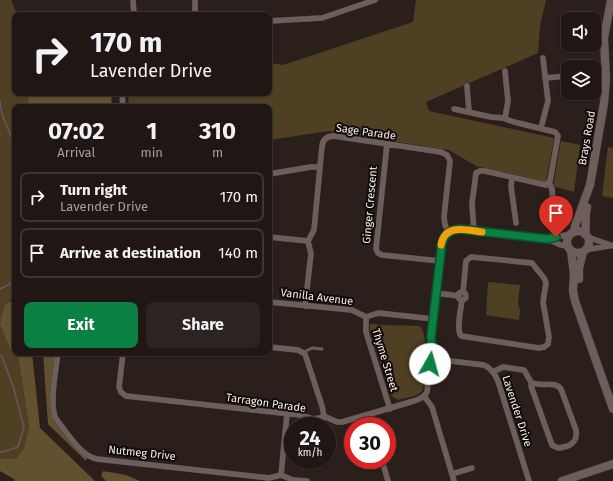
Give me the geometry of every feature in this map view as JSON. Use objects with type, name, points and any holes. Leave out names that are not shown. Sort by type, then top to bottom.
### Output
[{"type":"main road","name":"Brays Road","points":[[572,234],[590,185],[604,103],[606,80],[604,38],[611,0]]},
{"type":"main road","name":"Brays Road","points":[[586,236],[585,218],[591,193],[590,185]]},
{"type":"main road","points":[[578,308],[579,268],[585,250],[589,244],[586,236],[580,232],[572,234],[568,239],[574,274],[574,296],[578,308],[613,409]]},
{"type":"main road","points":[[570,248],[577,253],[585,250]]},
{"type":"main road","points":[[562,481],[613,464]]},
{"type":"street","points":[[133,0],[134,12]]},
{"type":"street","points":[[195,0],[195,12]]},
{"type":"street","points":[[272,21],[322,18],[375,0]]},
{"type":"street","points":[[541,128],[547,105],[543,58]]},
{"type":"street","points":[[505,71],[508,101],[505,118]]},
{"type":"street","points":[[545,78],[561,77]]},
{"type":"street","points":[[467,86],[469,112]]},
{"type":"street","points":[[454,108],[491,117],[505,118],[514,122],[555,132],[558,136],[549,183],[552,189],[554,214]]},
{"type":"street","name":"Sage Parade","points":[[305,306],[311,254],[308,241],[314,230],[322,144],[327,137],[334,136],[441,152],[448,156],[450,161],[444,217],[445,225],[449,232]]},
{"type":"street","name":"Ginger Crescent","points":[[387,144],[376,250],[382,255],[440,261]]},
{"type":"street","points":[[272,174],[311,167],[320,167]]},
{"type":"street","points":[[474,231],[472,204],[476,173],[485,171],[543,185],[549,183]]},
{"type":"street","points":[[512,178],[516,223]]},
{"type":"street","points":[[454,481],[432,407],[424,396],[428,389],[426,375],[427,370],[437,357],[433,352],[431,342],[442,240],[449,232],[460,229],[547,239],[570,248]]},
{"type":"street","points":[[547,239],[572,234]]},
{"type":"street","points":[[586,236],[611,246]]},
{"type":"street","points":[[272,237],[308,241]]},
{"type":"street","points":[[585,250],[611,246]]},
{"type":"street","points":[[471,257],[532,263],[544,278],[546,283],[543,302],[549,337],[548,344],[541,348],[462,336],[459,329],[461,296],[466,262],[471,257]]},
{"type":"street","points":[[436,293],[461,296]]},
{"type":"street","name":"Vanilla Avenue","points":[[272,302],[352,310],[366,316],[378,313],[434,319]]},
{"type":"street","name":"Thyme Street","points":[[366,316],[366,332],[390,408]]},
{"type":"street","points":[[272,347],[298,350],[304,353],[324,416]]},
{"type":"street","name":"Nutmeg Drive","points":[[58,356],[53,410],[56,419],[82,451],[88,456],[97,459],[268,478],[281,475],[292,480],[307,481]]},
{"type":"street","name":"Tarragon Parade","points":[[123,356],[119,387],[121,392],[126,396],[287,414],[313,419],[324,416],[342,422],[414,401],[424,396]]},
{"type":"street","name":"Lavender Drive","points":[[437,357],[445,361],[484,365],[493,372],[498,381],[529,481]]},
{"type":"street","points":[[493,372],[503,368],[522,370],[527,373],[552,445],[558,448],[571,444],[576,437],[577,432],[561,389],[555,384],[539,385],[531,382]]},
{"type":"street","points":[[534,394],[539,385]]},
{"type":"street","points":[[281,475],[287,414]]},
{"type":"street","points":[[452,474],[472,468]]},
{"type":"street","points":[[385,469],[388,481]]},
{"type":"lane","points":[[304,353],[312,348],[322,349]]},
{"type":"shaded area","points":[[0,0],[11,0],[16,12],[12,12],[12,96],[29,96],[27,104],[12,104],[12,298],[5,304],[10,348],[12,350],[12,356],[18,356],[29,426],[24,448],[16,459],[0,459]]},
{"type":"shaded area","points":[[416,0],[546,0],[540,26],[538,53],[426,102],[429,111],[554,138],[546,182],[476,166],[449,150],[329,131],[272,140],[272,104],[129,104],[128,96],[272,96],[272,63],[283,65],[413,22]]},
{"type":"shaded area","points":[[29,96],[112,96],[111,104],[27,104]]},
{"type":"shaded area","points":[[561,141],[580,145],[574,192],[553,186]]},
{"type":"shaded area","points":[[608,147],[613,148],[613,198],[602,196]]},
{"type":"shaded area","points":[[488,282],[520,285],[518,303],[520,310],[519,320],[486,315]]},
{"type":"shaded area","points":[[9,301],[12,302],[12,350],[0,324],[5,304]]},
{"type":"shaded area","points":[[370,324],[420,326],[423,331],[428,358],[423,368],[423,387],[420,393],[398,400],[391,396],[370,330]]},
{"type":"shaded area","points":[[18,356],[32,356],[40,428],[95,481],[15,481],[0,471],[0,459],[16,459],[24,448],[29,426]]},
{"type":"shaded area","points":[[43,356],[56,356],[54,419],[87,458],[86,461],[48,424]]},
{"type":"shaded area","points":[[103,471],[126,475],[140,481],[106,481],[101,476]]},
{"type":"waterway","points":[[0,101],[2,114],[12,139]]},
{"type":"waterway","points":[[0,289],[12,283]]},
{"type":"waterway","points":[[0,355],[13,386],[24,427],[18,447],[0,452]]},
{"type":"slow traffic","points":[[441,245],[442,240],[447,233],[454,230],[460,229],[482,232]]},
{"type":"route","points":[[430,364],[437,357],[432,350],[431,337],[442,240],[447,233],[460,229],[547,239],[556,237]]}]
